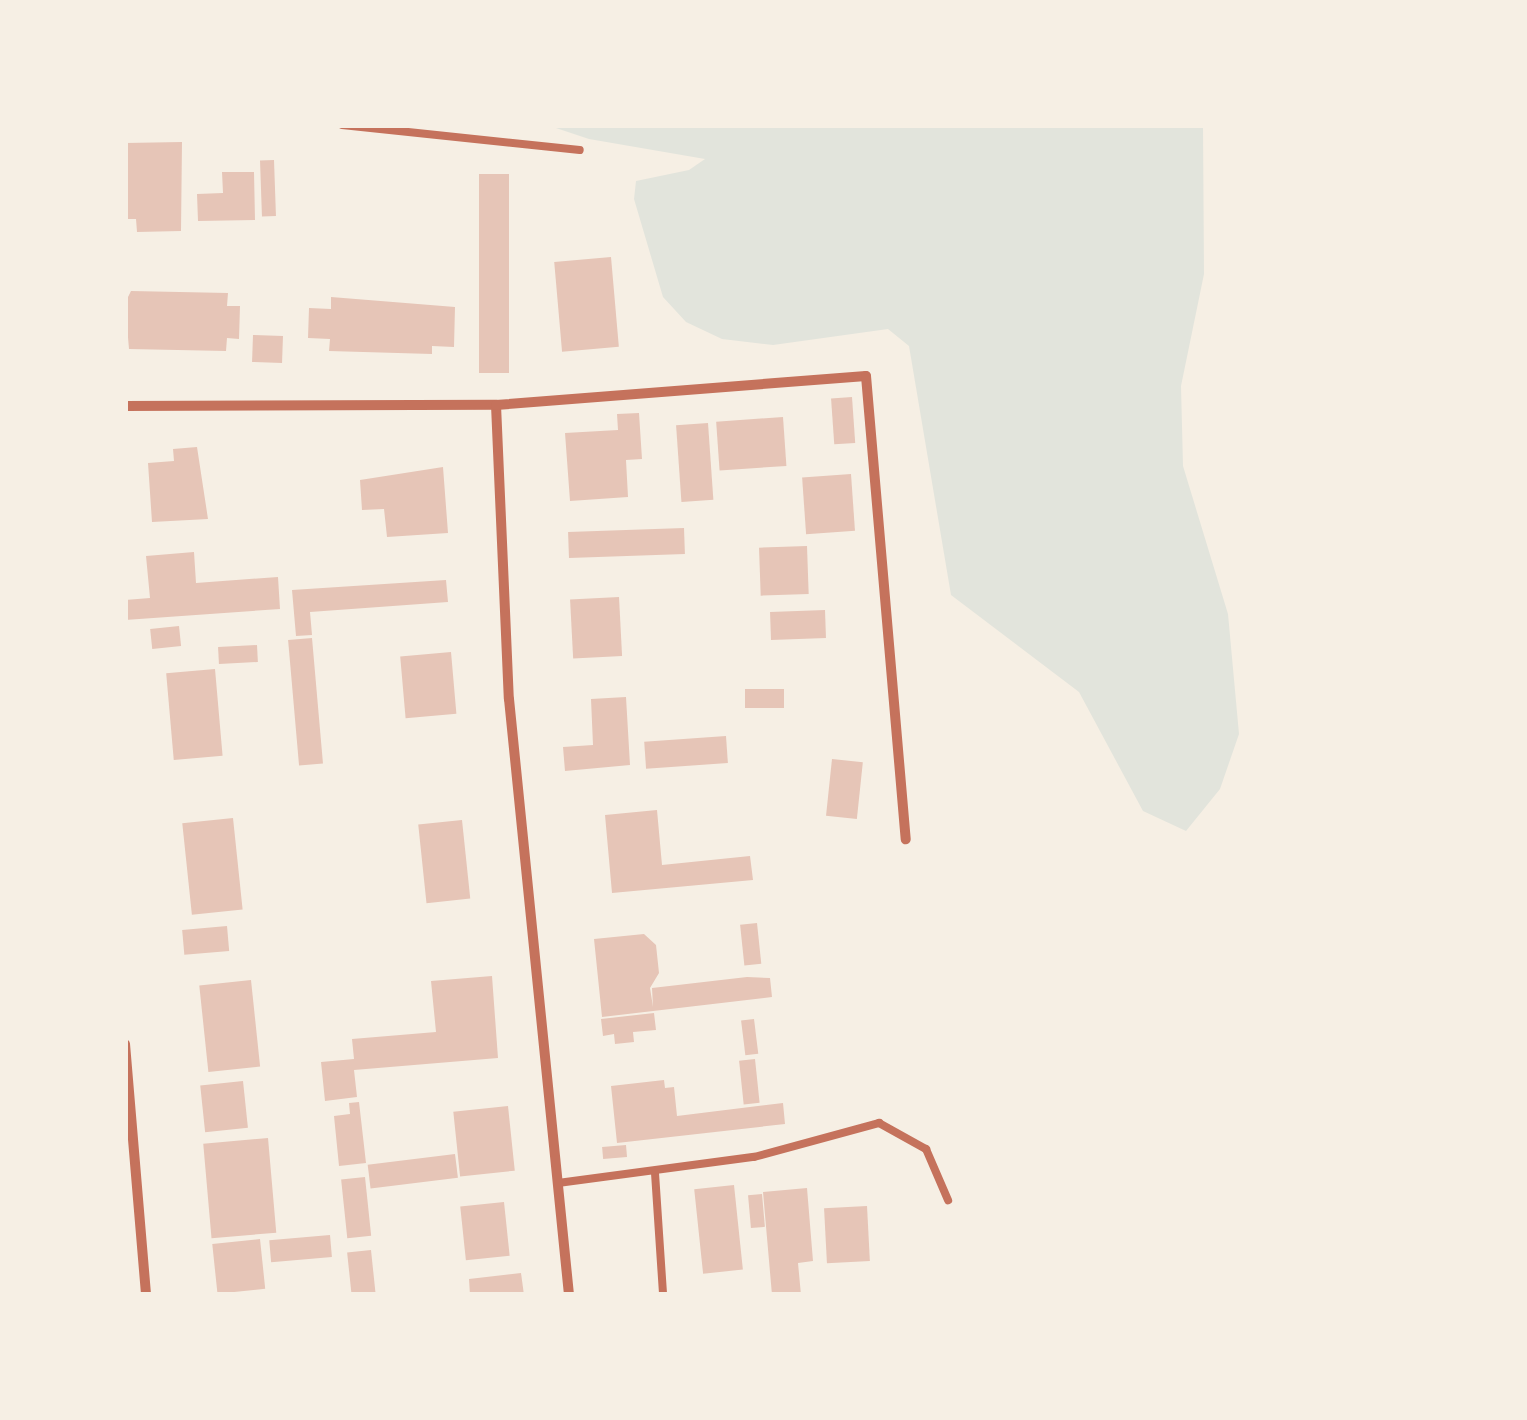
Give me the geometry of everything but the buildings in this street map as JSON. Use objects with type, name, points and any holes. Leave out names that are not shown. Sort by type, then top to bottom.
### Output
[{"type":"street","points":[[125,406],[496,405],[866,376],[906,839]]},
{"type":"street","points":[[496,405],[509,699],[569,1295]]},
{"type":"street","points":[[125,1044],[146,1295]]},
{"type":"lane","points":[[342,125],[580,150]]},
{"type":"lane","points":[[558,1183],[754,1157],[879,1123],[926,1149],[948,1200]]},
{"type":"lane","points":[[655,1173],[663,1295]]},
{"type":"shaded area","points":[[547,125],[1203,125],[1204,274],[1181,386],[1183,466],[1228,614],[1239,734],[1220,789],[1186,831],[1143,811],[1079,692],[951,595],[909,346],[888,329],[773,345],[722,339],[686,322],[663,297],[634,199],[636,181],[689,170],[705,159],[589,139]]}]
